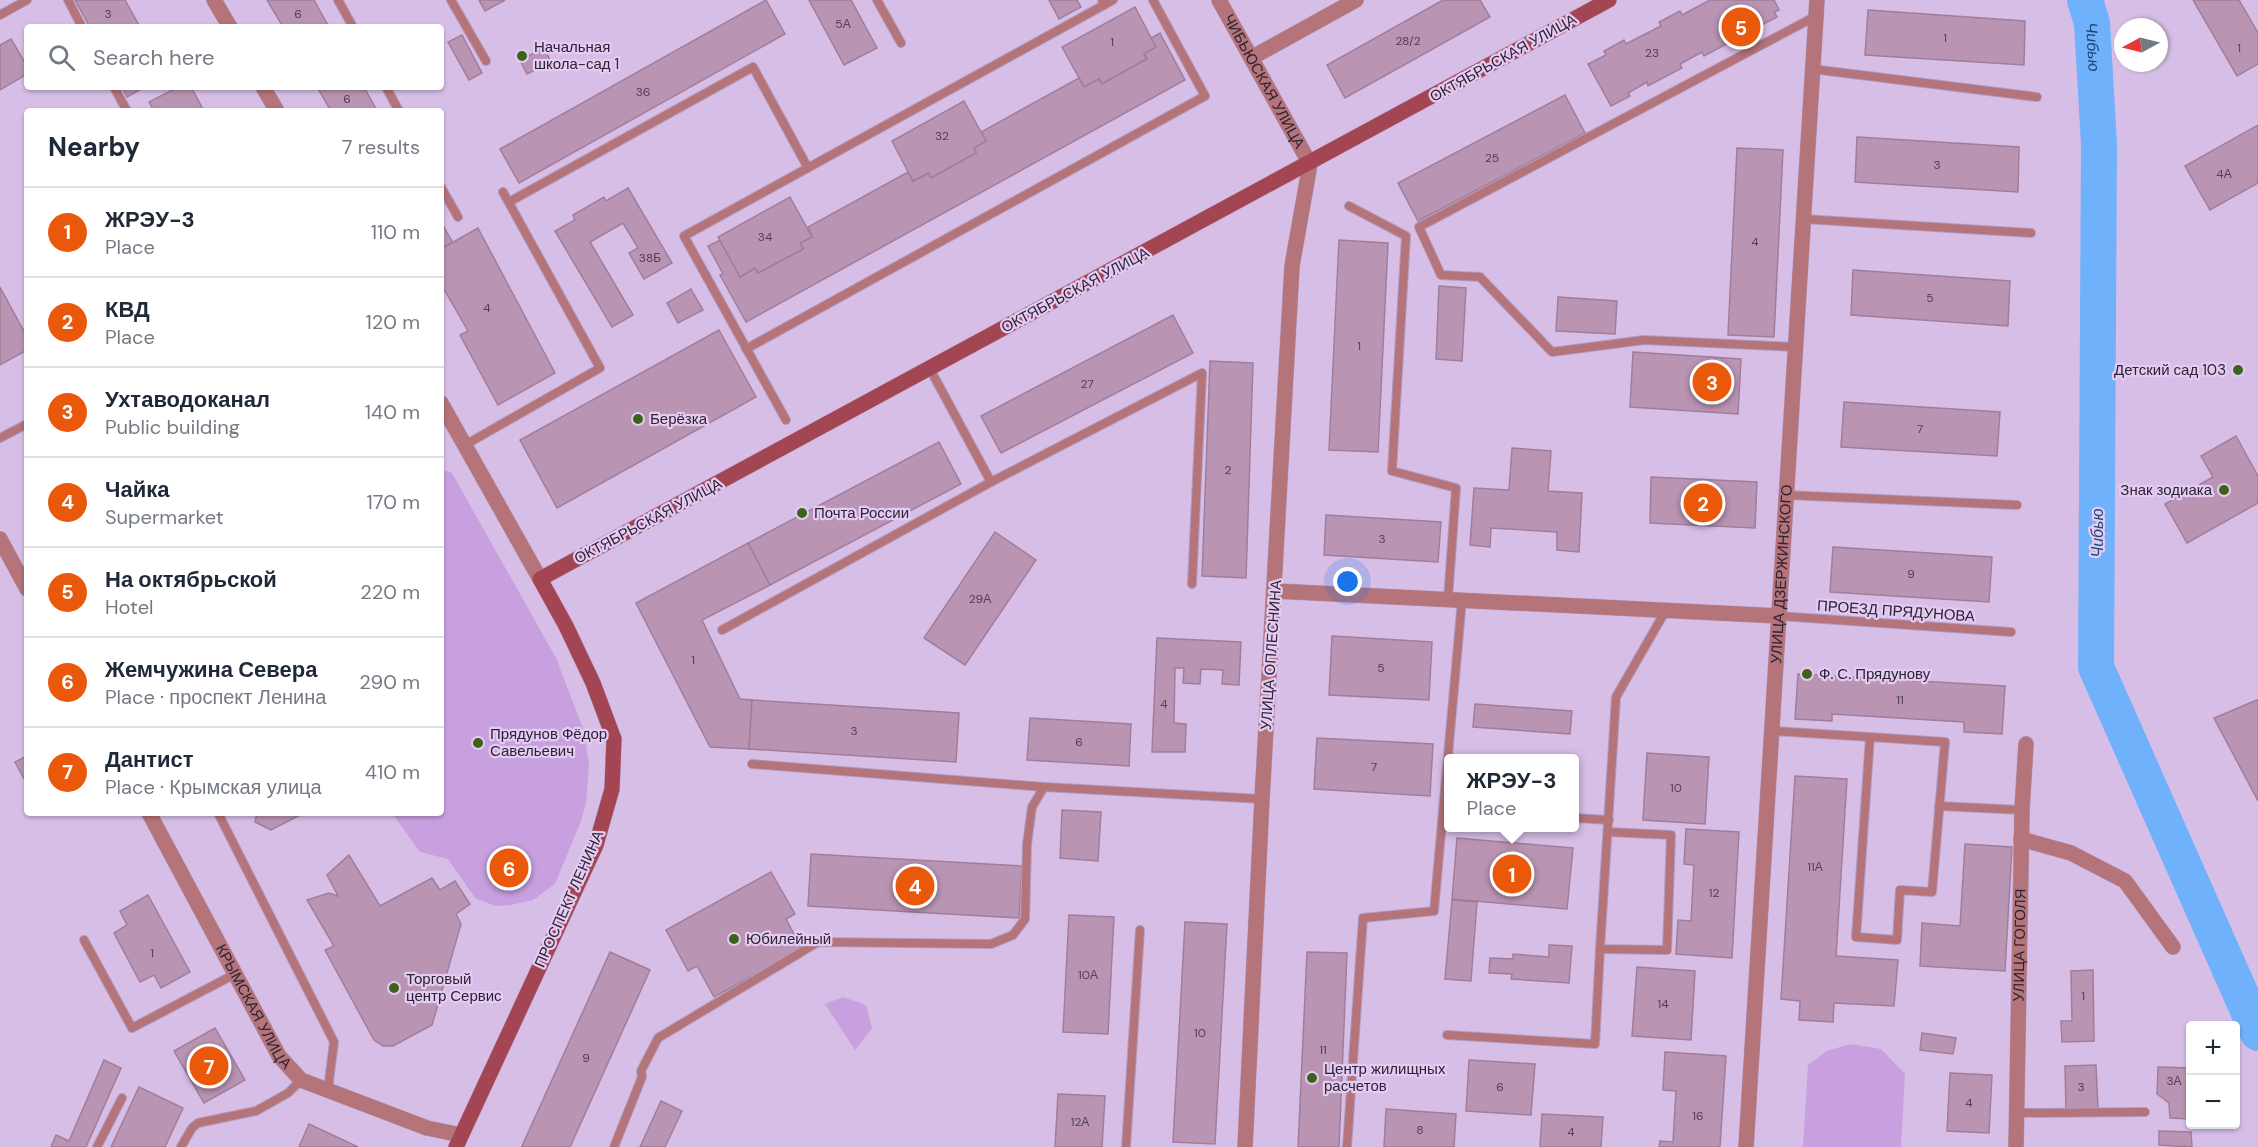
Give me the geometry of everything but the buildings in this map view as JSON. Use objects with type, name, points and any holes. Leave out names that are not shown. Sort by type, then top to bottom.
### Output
[{"type":"main road","name":"ОКТЯБРЬСКАЯ УЛИЦА","points":[[540,579],[1610,0]]},
{"type":"main road","name":"ПРОСПЕКТ ЛЕНИНА","points":[[459,1141],[596,845],[612,789],[614,739],[593,683],[566,626],[540,579]]},
{"type":"street","points":[[215,0],[228,24]]},
{"type":"street","name":"ЧИБЬЮСКАЯ УЛИЦА","points":[[1219,0],[1310,164]]},
{"type":"street","points":[[1251,57],[1356,0]]},
{"type":"street","name":"УЛИЦА ДЗЕРЖИНСКОГО","points":[[1746,1147],[1817,0]]},
{"type":"street","points":[[265,90],[275,108]]},
{"type":"street","name":"УЛИЦА ОПЛЕСНИНА","points":[[1245,1147],[1292,266],[1310,164]]},
{"type":"street","points":[[444,408],[540,579]]},
{"type":"street","points":[[0,539],[24,583]]},
{"type":"street","points":[[1275,591],[1779,616]]},
{"type":"street","name":"УЛИЦА ГОГОЛЯ","points":[[2016,1147],[2021,839],[2026,744]]},
{"type":"street","name":"КРЫМСКАЯ УЛИЦА","points":[[151,816],[279,1056],[301,1080],[459,1141]]},
{"type":"street","points":[[2021,839],[2071,853],[2124,881],[2173,947]]},
{"type":"lane","points":[[0,15],[27,0]]},
{"type":"lane","points":[[68,0],[80,24]]},
{"type":"lane","points":[[338,0],[351,24]]},
{"type":"lane","points":[[452,0],[486,61]]},
{"type":"lane","points":[[877,0],[901,44]]},
{"type":"lane","points":[[786,420],[684,236],[1103,2],[1113,0]]},
{"type":"lane","points":[[746,349],[1205,96],[1153,0]]},
{"type":"lane","points":[[1795,347],[1644,340],[1552,352],[1480,276],[1441,275],[1419,226],[1816,16]]},
{"type":"lane","points":[[508,202],[753,67],[808,168]]},
{"type":"lane","points":[[1812,69],[2037,97]]},
{"type":"lane","points":[[116,90],[125,108]]},
{"type":"lane","points":[[388,90],[397,108]]},
{"type":"lane","points":[[444,192],[458,217]]},
{"type":"lane","points":[[465,445],[600,368],[503,192]]},
{"type":"lane","points":[[1349,206],[1406,236],[1392,471],[1456,488],[1455,600],[1448,754]]},
{"type":"lane","points":[[1803,219],[2031,233]]},
{"type":"lane","points":[[930,369],[991,482]]},
{"type":"lane","points":[[722,630],[991,482],[1202,373],[1192,584]]},
{"type":"lane","points":[[0,438],[24,426]]},
{"type":"lane","points":[[1786,495],[2017,505]]},
{"type":"lane","points":[[1447,1035],[1595,1044],[1616,697],[1666,610]]},
{"type":"lane","name":"ПРОЕЗД ПРЯДУНОВА","points":[[1779,616],[2011,632]]},
{"type":"lane","points":[[1773,731],[1870,737],[1945,742],[1932,892],[1900,890],[1897,940],[1856,937],[1870,737]]},
{"type":"lane","points":[[752,764],[1044,787],[1262,799]]},
{"type":"lane","points":[[614,1147],[642,1077],[641,1071],[658,1038],[818,942],[991,944],[1013,935],[1025,919],[1027,844],[1032,807],[1044,787]]},
{"type":"lane","points":[[1939,806],[2022,810]]},
{"type":"lane","points":[[220,816],[334,1042],[328,1089]]},
{"type":"lane","points":[[1579,818],[1609,820]]},
{"type":"lane","points":[[1347,1147],[1363,918],[1434,911],[1444,825]]},
{"type":"lane","points":[[1600,949],[1667,950],[1671,835],[1608,832]]},
{"type":"lane","points":[[1126,1147],[1140,930]]},
{"type":"lane","points":[[84,940],[132,1028],[235,974]]},
{"type":"lane","points":[[181,1147],[192,1128],[198,1123],[256,1111],[288,1093],[301,1080]]},
{"type":"lane","points":[[97,1147],[122,1098]]},
{"type":"lane","points":[[2016,1113],[2145,1112]]},
{"type":"shaded area","points":[[444,470],[452,473],[556,658],[584,731],[589,765],[586,803],[581,821],[555,884],[533,900],[495,906],[475,898],[448,859],[420,852],[394,816],[444,816]]},
{"type":"shaded area","points":[[843,997],[866,1005],[872,1028],[855,1050],[825,1004]]},
{"type":"shaded area","points":[[1850,1044],[1881,1049],[1905,1074],[1901,1147],[1803,1147],[1808,1065],[1827,1051]]},
{"type":"waterway","name":"Чибью","points":[[2085,0],[2092,23],[2099,144],[2096,667],[2258,1033]]},
{"type":"place","name":"На октябрьской","points":[[1741,27]]},
{"type":"place","name":"Начальная школа-сад 1","points":[[522,56]]},
{"type":"place","name":"Детский сад 103","points":[[2238,370]]},
{"type":"place","name":"Ухтаводоканал","points":[[1712,382]]},
{"type":"place","name":"Берёзка","points":[[638,419]]},
{"type":"place","name":"Знак зодиака","points":[[2224,490]]},
{"type":"place","name":"КВД","points":[[1703,503]]},
{"type":"place","name":"Почта России","points":[[802,513]]},
{"type":"place","name":"Ф. С. Прядунову","points":[[1807,674]]},
{"type":"place","name":"Прядунов Фёдор Савельевич","points":[[478,743]]},
{"type":"place","name":"Жемчужина Севера","points":[[509,868]]},
{"type":"place","name":"ЖРЭУ-3","points":[[1512,874]]},
{"type":"place","name":"Чайка","points":[[915,886]]},
{"type":"place","name":"Юбилейный","points":[[734,939]]},
{"type":"place","name":"Торговый центр Сервис","points":[[394,988]]},
{"type":"place","name":"Дантист","points":[[209,1066]]},
{"type":"place","name":"Центр жилищных расчетов","points":[[1312,1078]]}]
